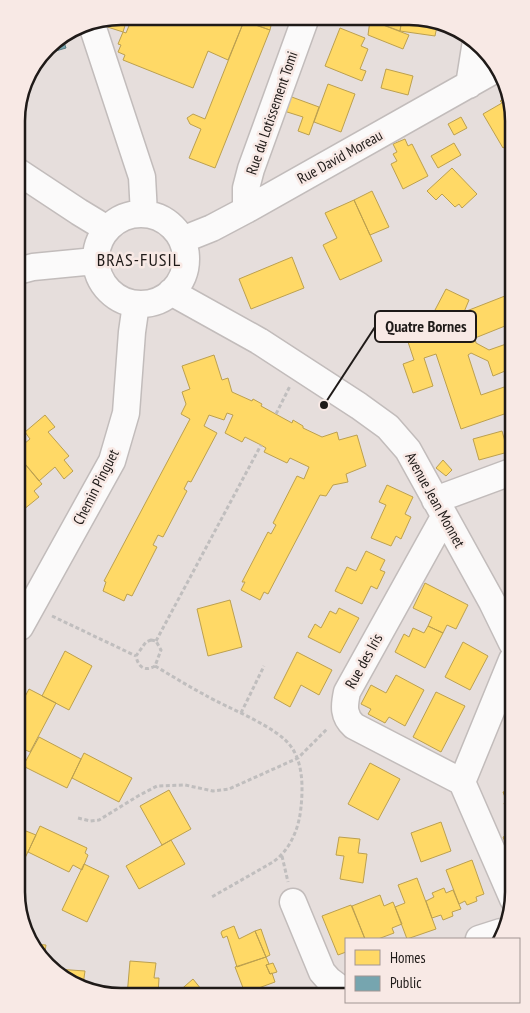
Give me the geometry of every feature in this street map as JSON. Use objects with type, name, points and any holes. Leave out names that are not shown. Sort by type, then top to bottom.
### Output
[{"type":"street","points":[[251,169],[257,129],[291,25]]},
{"type":"street","name":"Rue du Lotissement Tomi","points":[[246,210],[246,188],[251,169],[303,25]]},
{"type":"street","points":[[93,29],[142,177],[144,214]]},
{"type":"street","points":[[469,85],[474,51]]},
{"type":"street","name":"Rue David Moreau","points":[[182,240],[212,228],[246,210],[491,72]]},
{"type":"street","points":[[25,176],[107,229]]},
{"type":"street","points":[[144,214],[157,217],[172,226],[182,240],[186,259],[183,275],[171,292],[156,301],[136,304],[124,301],[109,291],[99,276],[95,261],[99,242],[107,229],[123,217],[144,214]]},
{"type":"street","points":[[25,269],[95,261]]},
{"type":"street","name":"Avenue Jean Monnet","points":[[171,292],[259,341],[388,427],[408,450],[505,629]]},
{"type":"street","name":"Chemin Pinguet","points":[[26,616],[112,461],[126,413],[136,304]]},
{"type":"street","points":[[440,508],[505,475]]},
{"type":"street","name":"Rue des Iris","points":[[345,712],[346,692],[440,508]]},
{"type":"street","points":[[462,782],[505,677]]},
{"type":"street","points":[[345,712],[348,720],[354,726],[462,782],[505,878]]},
{"type":"street","points":[[293,902],[322,972],[329,980],[339,985]]},
{"type":"street","points":[[482,938],[495,934]]},
{"type":"path","points":[[276,414],[300,368]]},
{"type":"path","points":[[156,641],[260,445]]},
{"type":"path","points":[[26,616],[136,656]]},
{"type":"path","points":[[156,641],[146,642],[136,656],[137,662],[141,667],[146,669],[156,666],[206,696],[278,734],[288,742],[298,758],[302,792],[301,811],[289,846],[282,856],[273,862],[210,898]]},
{"type":"path","points":[[156,641],[161,650],[156,666]]},
{"type":"path","points":[[241,713],[264,666]]},
{"type":"path","points":[[78,818],[90,821],[99,820],[157,786],[185,784],[213,791],[229,789],[298,758],[345,712]]},
{"type":"building: Homes","points":[[125,25],[123,32],[106,26]]},
{"type":"building: Homes","points":[[129,25],[242,25],[228,60],[208,51],[193,88],[123,60],[125,55],[118,52],[121,45],[118,44],[123,32],[126,33]]},
{"type":"building: Homes","points":[[242,25],[256,25],[270,30],[215,168],[189,158],[201,129],[190,124],[187,118],[193,114],[205,119]]},
{"type":"building: Homes","points":[[256,25],[271,25],[270,30]]},
{"type":"building: Homes","points":[[369,25],[383,25],[409,35],[403,49],[368,35]]},
{"type":"building: Homes","points":[[384,25],[401,25],[400,31]]},
{"type":"building: Homes","points":[[401,25],[415,25],[436,29],[435,36],[400,31]]},
{"type":"building: Homes","points":[[340,28],[365,38],[361,46],[368,49],[360,69],[366,71],[362,81],[325,66]]},
{"type":"building: Homes","points":[[386,69],[413,76],[408,95],[381,88]]},
{"type":"building: Homes","points":[[328,84],[355,94],[341,132],[314,122]]},
{"type":"building: Homes","points":[[289,96],[319,107],[309,135],[298,131],[303,117],[284,111]]},
{"type":"building: Homes","points":[[503,100],[505,121],[505,147],[503,148],[483,114],[502,103],[500,101]]},
{"type":"building: Homes","points":[[461,117],[467,128],[454,135],[448,124]]},
{"type":"building: Homes","points":[[405,139],[408,146],[412,144],[428,176],[403,189],[391,164],[397,161],[393,154],[397,152],[393,144]]},
{"type":"building: Homes","points":[[454,143],[461,155],[438,168],[431,156]]},
{"type":"building: Homes","points":[[452,168],[477,194],[462,208],[459,204],[455,207],[442,194],[436,200],[427,191]]},
{"type":"building: Homes","points":[[372,191],[389,227],[370,235],[354,200]]},
{"type":"building: Homes","points":[[354,200],[382,261],[340,280],[323,245],[337,238],[325,213]]},
{"type":"building: Homes","points":[[292,257],[304,288],[251,309],[239,279]]},
{"type":"building: Homes","points":[[446,289],[469,300],[464,312],[505,296],[505,326],[475,338],[476,343],[489,350],[505,344],[505,371],[493,376],[488,361],[471,353],[468,355],[481,395],[505,387],[505,414],[461,429],[436,354],[424,358],[433,386],[413,393],[403,364],[414,360],[405,333],[450,317],[435,310]]},
{"type":"building: Homes","points":[[214,355],[222,380],[228,378],[232,392],[252,401],[253,399],[262,404],[261,406],[292,423],[293,420],[303,426],[303,428],[322,437],[337,432],[339,440],[357,435],[366,466],[346,474],[348,482],[333,485],[326,496],[320,495],[268,594],[264,592],[260,600],[241,590],[245,582],[242,582],[268,532],[271,534],[276,525],[273,523],[297,476],[304,479],[309,467],[290,458],[287,463],[264,452],[266,448],[245,437],[242,442],[225,433],[233,415],[227,413],[224,420],[209,415],[204,426],[217,433],[191,482],[188,481],[184,489],[187,491],[163,537],[158,535],[153,545],[157,547],[132,596],[127,594],[124,601],[103,591],[106,582],[104,581],[190,419],[181,414],[186,404],[182,392],[190,389],[182,366]]},
{"type":"building: Homes","points":[[45,415],[55,427],[48,432],[69,456],[64,460],[73,471],[64,479],[55,467],[39,481],[25,464],[25,443],[30,439],[25,432]]},
{"type":"building: Homes","points":[[502,431],[505,442],[505,453],[479,460],[473,439]]},
{"type":"building: Homes","points":[[443,460],[452,470],[446,476],[436,468]]},
{"type":"building: Homes","points":[[25,464],[42,484],[34,491],[39,497],[25,508]]},
{"type":"building: Homes","points":[[387,485],[413,497],[405,514],[411,517],[401,539],[396,536],[391,546],[371,538],[386,505],[379,502]]},
{"type":"building: Homes","points":[[366,551],[385,560],[380,570],[385,572],[377,589],[371,586],[362,604],[335,591],[347,567],[356,571]]},
{"type":"building: Homes","points":[[425,583],[468,605],[456,629],[447,625],[443,633],[428,626],[432,617],[413,608]]},
{"type":"building: Homes","points":[[230,600],[242,647],[208,656],[197,609]]},
{"type":"building: Homes","points":[[339,608],[359,618],[340,653],[308,637],[315,624],[321,628],[330,611],[336,614]]},
{"type":"building: Homes","points":[[428,626],[443,633],[425,668],[395,652],[404,634],[409,637],[413,628],[424,633]]},
{"type":"building: Homes","points":[[463,642],[488,656],[470,690],[445,677]]},
{"type":"building: Homes","points":[[65,651],[92,666],[69,710],[42,696]]},
{"type":"building: Homes","points":[[297,652],[332,670],[319,695],[301,685],[290,707],[274,698]]},
{"type":"building: Homes","points":[[396,675],[424,690],[405,726],[389,717],[385,723],[368,714],[371,709],[361,704],[371,685],[386,693]]},
{"type":"building: Homes","points":[[29,689],[56,703],[30,752],[25,750],[25,697]]},
{"type":"building: Homes","points":[[436,692],[465,706],[441,752],[413,737]]},
{"type":"building: Homes","points":[[39,737],[81,759],[67,788],[25,767],[25,762]]},
{"type":"building: Homes","points":[[84,753],[132,778],[119,802],[72,778]]},
{"type":"building: Homes","points":[[370,763],[400,779],[378,820],[348,804]]},
{"type":"building: Homes","points":[[169,790],[191,829],[162,845],[140,806]]},
{"type":"building: Homes","points":[[441,822],[451,851],[421,862],[411,833]]},
{"type":"building: Homes","points":[[40,826],[87,848],[85,853],[88,855],[82,870],[73,865],[69,872],[28,852]]},
{"type":"building: Homes","points":[[25,831],[36,835],[25,858]]},
{"type":"building: Homes","points":[[339,837],[360,839],[358,853],[367,854],[363,883],[340,879],[344,856],[336,855]]},
{"type":"building: Homes","points":[[171,840],[185,864],[139,889],[126,866]]},
{"type":"building: Homes","points":[[472,860],[484,894],[476,897],[477,901],[467,905],[465,901],[459,904],[446,870]]},
{"type":"building: Homes","points":[[84,864],[109,876],[87,922],[62,910]]},
{"type":"building: Homes","points":[[417,878],[436,929],[407,938],[395,907],[405,903],[398,885]]},
{"type":"building: Homes","points":[[444,888],[446,893],[453,890],[461,909],[452,912],[453,916],[443,920],[441,915],[432,918],[426,901],[434,897],[432,893]]},
{"type":"building: Homes","points":[[380,895],[384,906],[393,902],[402,924],[392,928],[394,933],[381,938],[365,938],[352,906]]},
{"type":"building: Homes","points":[[351,905],[365,938],[345,938],[345,952],[338,955],[322,916]]},
{"type":"building: Homes","points":[[234,926],[239,939],[255,931],[266,957],[237,967],[227,936],[223,938],[221,933]]},
{"type":"building: Homes","points":[[261,929],[270,955],[266,957],[255,931]]},
{"type":"building: Homes","points":[[266,957],[269,964],[266,965],[270,974],[272,973],[275,982],[259,988],[243,988],[235,967]]},
{"type":"building: Homes","points":[[130,961],[156,963],[154,978],[159,978],[158,988],[128,988]]},
{"type":"building: Homes","points":[[273,963],[277,972],[270,974],[266,965]]},
{"type":"building: Homes","points":[[65,970],[85,971],[84,981]]},
{"type":"building: Homes","points":[[193,979],[200,988],[183,988]]},
{"type":"building: Public","points":[[65,44],[66,48],[56,51]]},
{"type":"place","name":"Quatre Bornes","points":[[324,405]]},
{"type":"district","name":"BRAS-FUSIL","points":[[139,260]]}]
